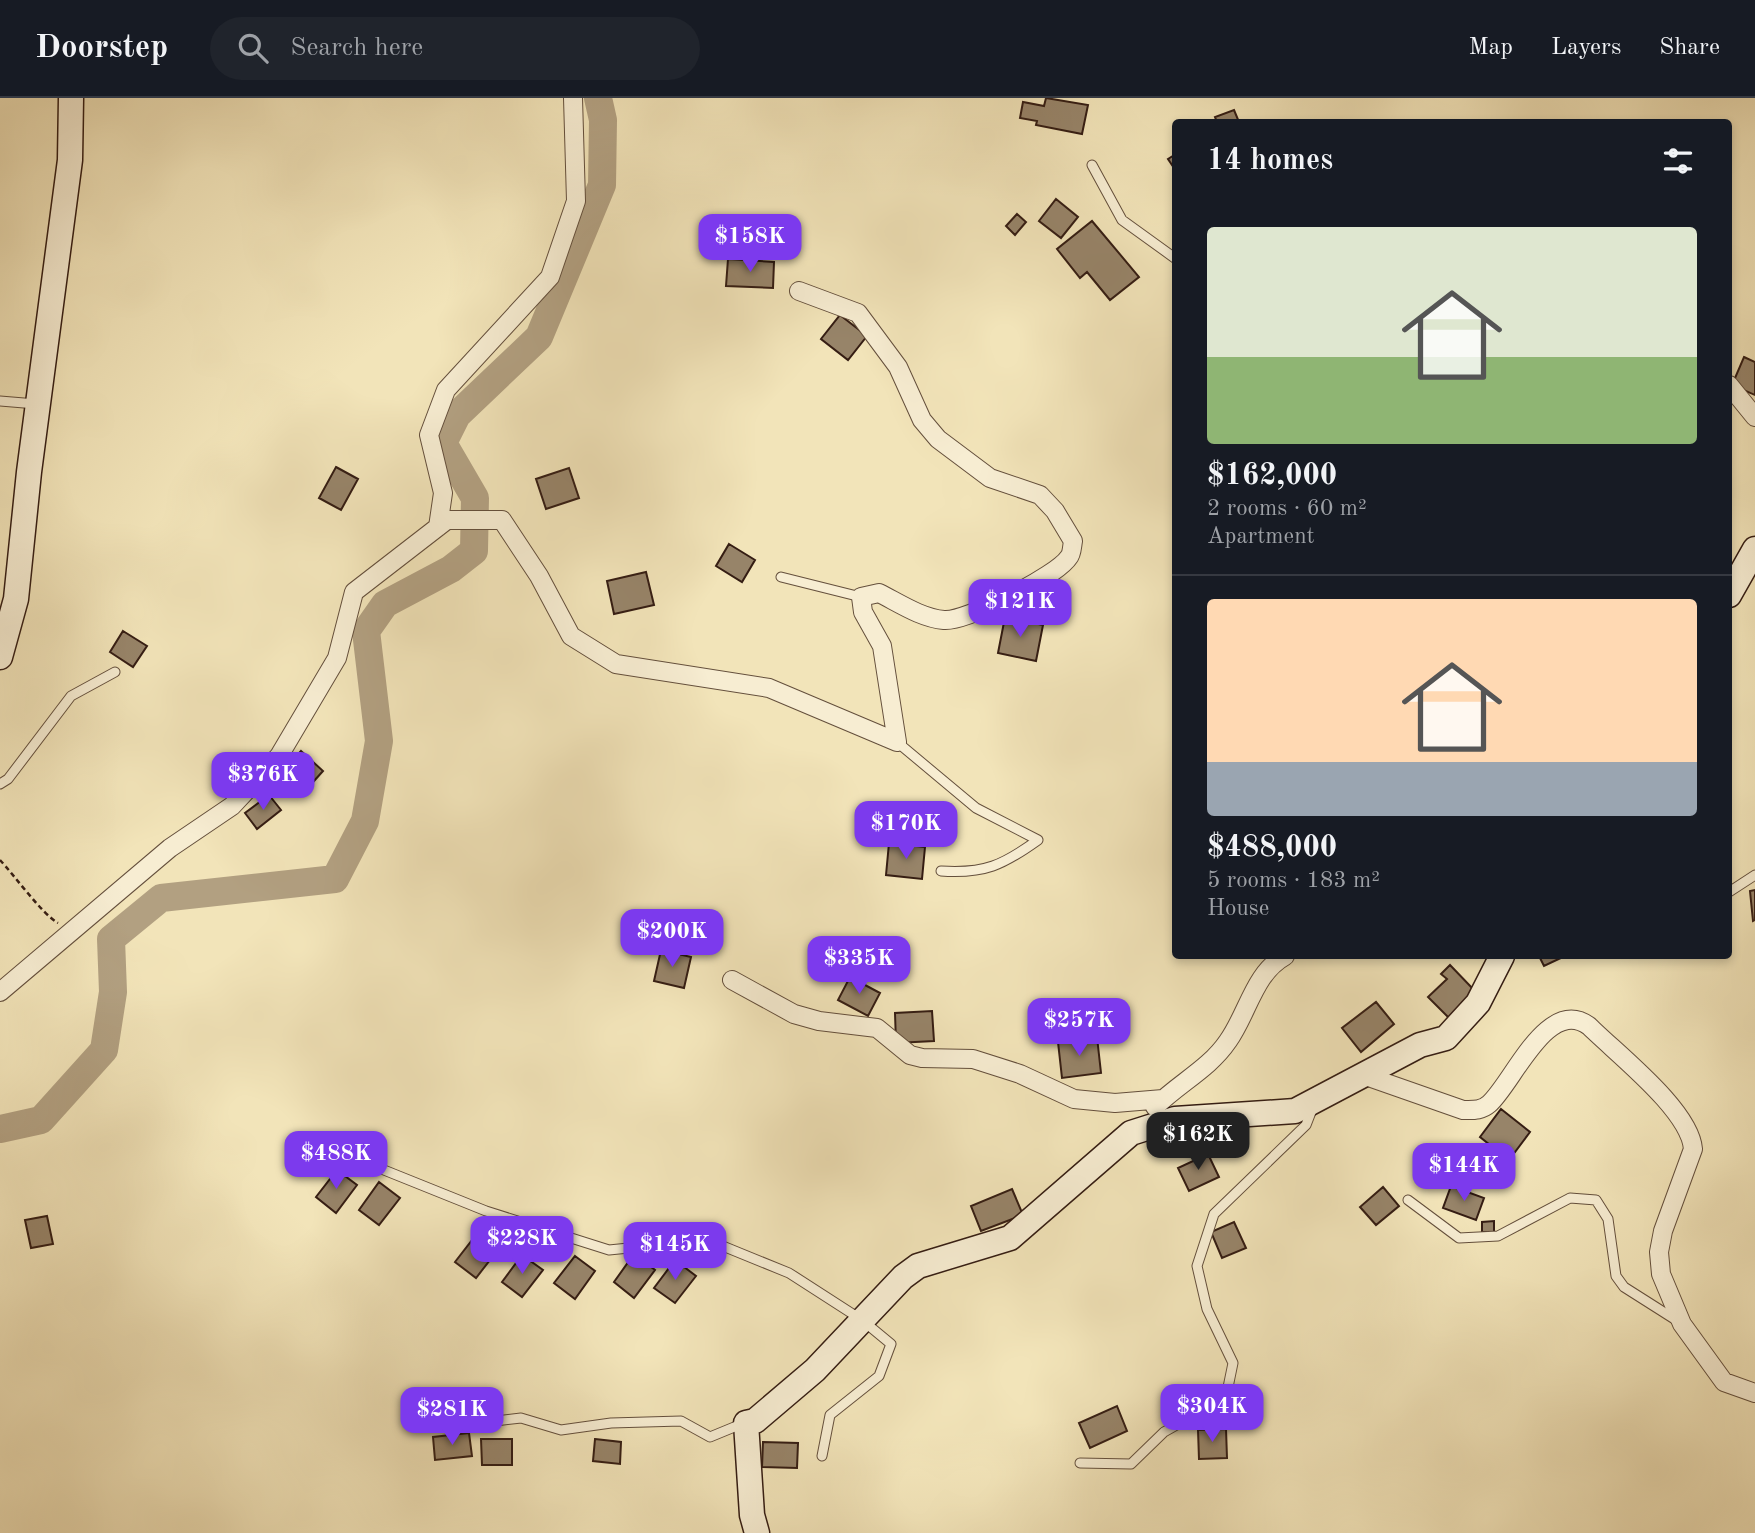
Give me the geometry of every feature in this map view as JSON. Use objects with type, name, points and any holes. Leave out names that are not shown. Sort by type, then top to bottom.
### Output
[{"type":"street","points":[[0,657],[16,599],[37,404],[70,160],[71,98]]},
{"type":"street","points":[[443,523],[443,493],[429,435],[446,390],[550,277],[576,201],[573,98]]},
{"type":"street","points":[[799,291],[858,313],[898,367],[922,420],[938,439],[990,478],[1040,495],[1055,511],[1073,541],[1070,557],[1046,578],[985,608],[946,621],[920,614],[879,593],[861,597],[863,612],[882,646],[897,742]]},
{"type":"street","points":[[1732,389],[1755,417]]},
{"type":"street","points":[[0,992],[73,932],[98,906],[170,848],[232,806],[279,756],[337,658],[354,592],[443,523],[502,520],[571,636],[616,664],[769,688],[897,742]]},
{"type":"street","points":[[1732,590],[1755,549]]},
{"type":"street","points":[[757,1533],[752,1515],[746,1423],[755,1421],[815,1370],[903,1277],[918,1266],[1010,1238],[1131,1133],[1163,1099],[1208,1066],[1230,1040],[1266,970],[1281,959]]},
{"type":"street","points":[[1131,1133],[1175,1119],[1295,1111],[1420,1045],[1446,1038],[1478,1003],[1500,959]]},
{"type":"street","points":[[732,980],[794,1014],[830,1023],[877,1028],[910,1055],[922,1058],[973,1059],[1020,1074],[1074,1099],[1115,1103],[1163,1099]]},
{"type":"street","points":[[1363,1076],[1463,1110],[1477,1111],[1495,1097],[1525,1053],[1547,1032],[1567,1019],[1579,1018],[1589,1026],[1660,1096],[1692,1136],[1693,1149],[1662,1231],[1659,1252],[1661,1274],[1682,1324],[1724,1382],[1755,1393]]},
{"type":"lane","points":[[1092,165],[1122,220],[1172,257]]},
{"type":"lane","points":[[0,401],[37,404]]},
{"type":"lane","points":[[781,577],[861,597]]},
{"type":"lane","points":[[0,784],[8,779],[34,747],[71,696],[115,672]]},
{"type":"lane","points":[[897,742],[976,808],[1038,840],[1004,864],[967,873],[941,871]]},
{"type":"lane","points":[[1732,890],[1755,875]]},
{"type":"lane","points":[[1080,1463],[1131,1464],[1164,1432],[1226,1397],[1233,1363],[1207,1309],[1197,1266],[1214,1214],[1306,1125],[1315,1101]]},
{"type":"lane","points":[[374,1166],[486,1211],[609,1250],[708,1240],[789,1273],[862,1320],[891,1344],[879,1376],[830,1415],[822,1456]]},
{"type":"lane","points":[[1408,1200],[1460,1238],[1498,1236],[1570,1198],[1596,1200],[1608,1219],[1616,1276],[1624,1287],[1682,1324]]},
{"type":"lane","points":[[471,1424],[521,1418],[561,1430],[611,1423],[681,1421],[710,1437],[746,1423]]},
{"type":"path","points":[[0,860],[48,918],[73,932]]},
{"type":"building","points":[[1046,98],[1088,105],[1082,134],[1036,125],[1037,121],[1020,118],[1023,102],[1044,106]]},
{"type":"building","points":[[1234,110],[1238,119],[1216,119],[1215,117]]},
{"type":"building","points":[[1056,199],[1078,217],[1061,238],[1039,221]]},
{"type":"building","points":[[1017,214],[1026,222],[1015,235],[1006,226]]},
{"type":"building","points":[[1092,221],[1139,277],[1110,300],[1087,272],[1080,278],[1057,249]]},
{"type":"building","points":[[728,259],[774,262],[773,288],[726,286]]},
{"type":"building","points":[[840,315],[867,336],[848,360],[821,339]]},
{"type":"building","points":[[1744,357],[1755,362],[1755,395],[1732,385]]},
{"type":"building","points":[[336,467],[358,479],[341,510],[319,498]]},
{"type":"building","points":[[569,468],[579,498],[546,509],[536,479]]},
{"type":"building","points":[[729,544],[755,560],[742,582],[716,566]]},
{"type":"building","points":[[646,572],[654,605],[614,614],[607,581]]},
{"type":"building","points":[[1005,617],[1043,625],[1036,661],[998,653]]},
{"type":"building","points":[[123,631],[147,646],[133,667],[110,652]]},
{"type":"building","points":[[301,751],[323,771],[305,791],[283,771]]},
{"type":"building","points":[[269,795],[281,810],[257,829],[245,813]]},
{"type":"building","points":[[889,843],[925,847],[922,879],[886,875]]},
{"type":"building","points":[[1755,890],[1755,920],[1753,921],[1750,891]]},
{"type":"building","points":[[661,950],[691,957],[684,988],[654,981]]},
{"type":"building","points":[[1540,959],[1559,959],[1544,966]]},
{"type":"building","points":[[1450,965],[1475,991],[1449,1018],[1428,997],[1447,979],[1441,974]]},
{"type":"building","points":[[850,977],[880,993],[868,1016],[838,1000]]},
{"type":"building","points":[[1376,1002],[1394,1024],[1361,1052],[1342,1028]]},
{"type":"building","points":[[932,1011],[934,1041],[896,1043],[895,1013]]},
{"type":"building","points":[[1097,1037],[1101,1073],[1062,1078],[1058,1042]]},
{"type":"building","points":[[1501,1109],[1530,1132],[1509,1160],[1480,1137]]},
{"type":"building","points":[[1208,1154],[1219,1177],[1189,1191],[1178,1168]]},
{"type":"building","points":[[337,1170],[357,1185],[336,1213],[316,1197]]},
{"type":"building","points":[[379,1182],[400,1198],[379,1225],[359,1210]]},
{"type":"building","points":[[1451,1186],[1484,1198],[1476,1220],[1443,1208]]},
{"type":"building","points":[[1383,1187],[1399,1206],[1376,1225],[1360,1207]]},
{"type":"building","points":[[1012,1189],[1023,1215],[981,1231],[971,1206]]},
{"type":"building","points":[[47,1216],[53,1244],[31,1248],[25,1220]]},
{"type":"building","points":[[1494,1221],[1494,1232],[1482,1232],[1482,1222]]},
{"type":"building","points":[[1234,1222],[1246,1248],[1222,1258],[1211,1232]]},
{"type":"building","points":[[476,1235],[497,1251],[476,1278],[455,1262]]},
{"type":"building","points":[[634,1254],[655,1270],[634,1298],[614,1282]]},
{"type":"building","points":[[522,1255],[543,1270],[522,1297],[502,1282]]},
{"type":"building","points":[[575,1256],[595,1271],[575,1299],[554,1283]]},
{"type":"building","points":[[675,1260],[696,1276],[675,1303],[654,1288]]},
{"type":"building","points":[[1117,1406],[1127,1431],[1090,1448],[1079,1423]]},
{"type":"building","points":[[1226,1429],[1227,1458],[1199,1459],[1198,1430]]},
{"type":"building","points":[[469,1433],[472,1456],[435,1460],[433,1437]]},
{"type":"building","points":[[481,1439],[512,1439],[512,1465],[482,1465]]},
{"type":"building","points":[[595,1439],[621,1442],[620,1464],[593,1461]]},
{"type":"building","points":[[763,1442],[798,1443],[797,1468],[762,1467]]},
{"type":"waterway","points":[[0,1129],[41,1120],[104,1050],[113,992],[111,939],[161,898],[335,879],[365,821],[379,741],[366,631],[385,604],[451,569],[474,551],[475,498],[443,443],[457,415],[539,337],[602,185],[603,120],[598,98]]}]
